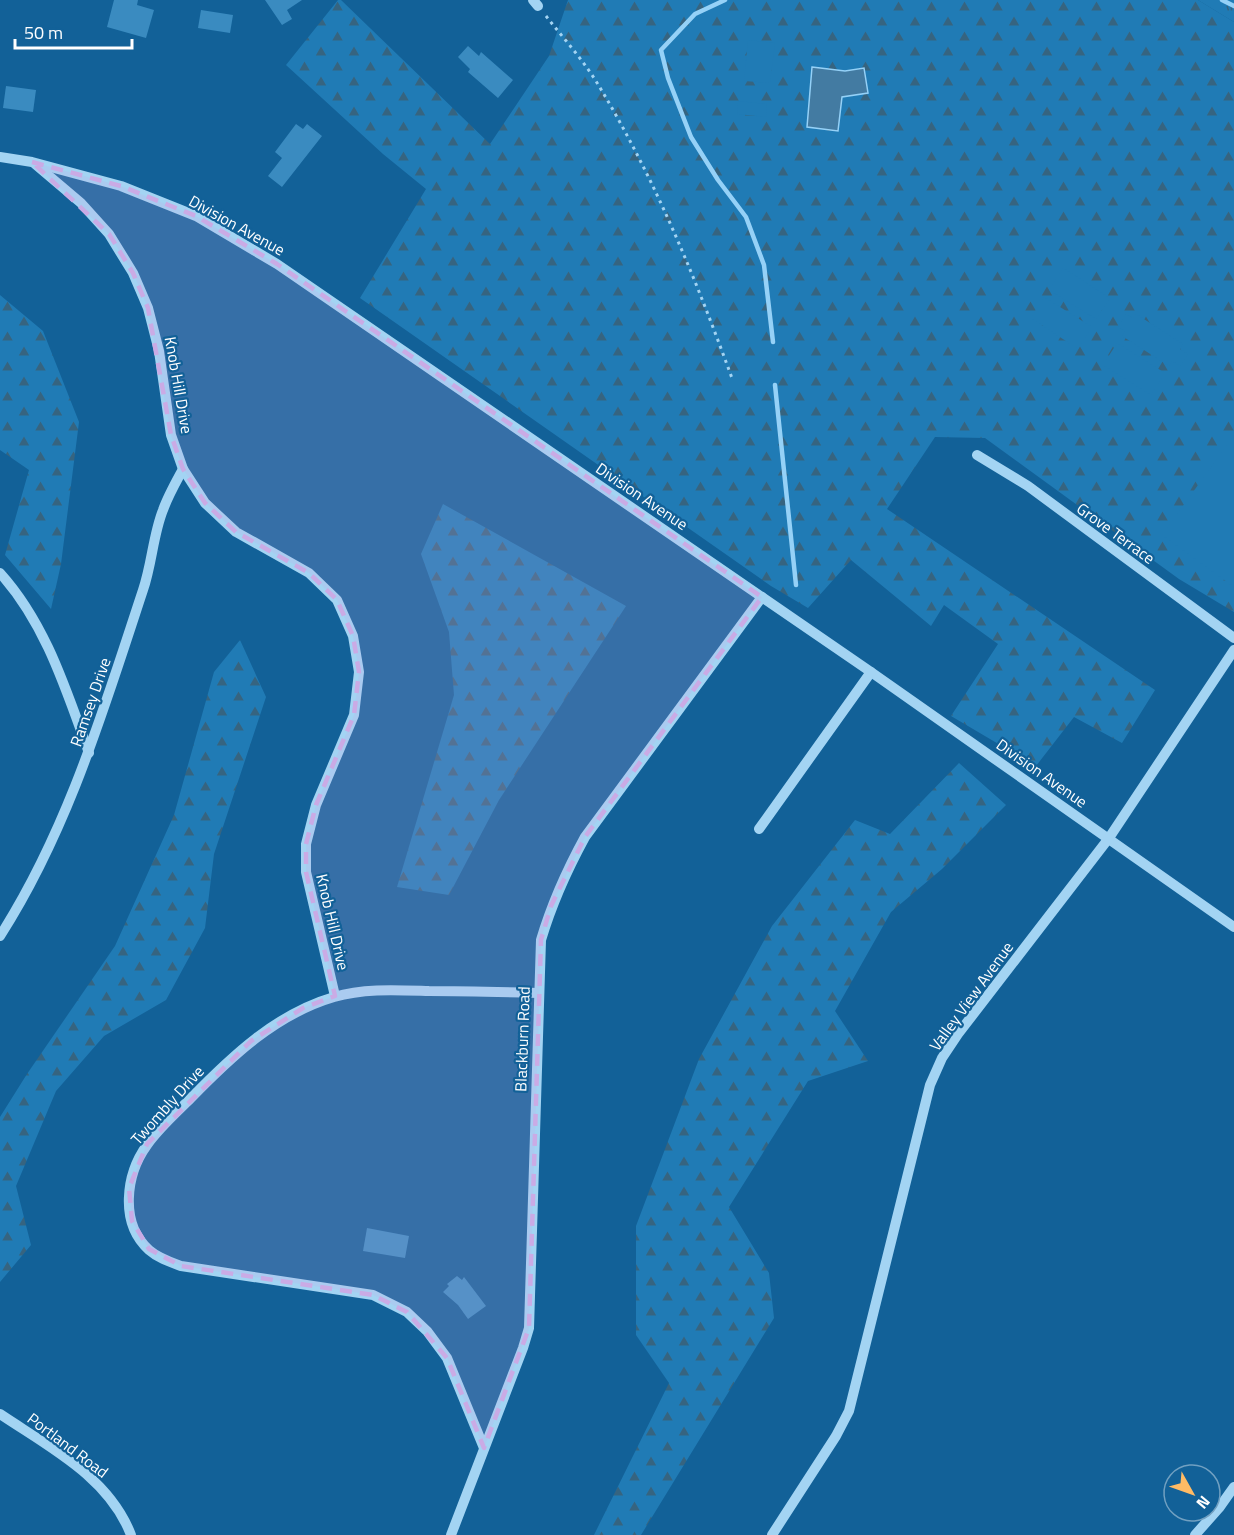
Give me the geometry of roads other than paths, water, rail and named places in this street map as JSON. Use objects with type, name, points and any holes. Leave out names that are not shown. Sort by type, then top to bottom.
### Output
[{"type":"street","name":"Division Avenue","points":[[0,157],[32,162],[121,186],[196,216],[278,264],[871,672],[1234,927]]},
{"type":"street","name":"Knob Hill Drive","points":[[32,162],[81,203],[109,234],[134,273],[148,308],[159,351],[171,435],[183,469],[205,503],[236,532],[309,573],[337,600],[353,636],[359,672],[354,715],[316,805],[306,843],[306,872],[335,996]]},
{"type":"street","name":"Grove Terrace","points":[[977,455],[1028,486],[1234,638]]},
{"type":"street","name":"Ramsey Drive","points":[[0,936],[12,918],[52,840],[89,753],[146,582],[162,510],[183,469]]},
{"type":"street","points":[[0,573],[36,622],[57,666],[89,753]]},
{"type":"street","name":"Blackburn Road","points":[[451,1535],[529,1328],[538,993],[541,940],[551,906],[585,837],[762,597]]},
{"type":"street","name":"Valley View Avenue","points":[[772,1535],[836,1436],[849,1411],[930,1085],[942,1058],[1109,838],[1234,650]]},
{"type":"street","points":[[759,829],[871,672]]},
{"type":"street","name":"Twombly Drive","points":[[484,1448],[447,1358],[426,1331],[407,1312],[373,1295],[181,1266],[165,1259],[149,1250],[139,1236],[132,1221],[129,1188],[139,1157],[147,1143],[251,1041],[303,1008],[335,996],[378,990],[538,993]]},
{"type":"street","name":"Portland Road","points":[[0,1414],[94,1480],[114,1503],[131,1535]]},
{"type":"street","points":[[1195,1535],[1234,1487]]},
{"type":"waterway","points":[[725,0],[695,14],[661,50],[668,78],[691,137],[718,180],[746,217],[764,265],[773,342]]},
{"type":"waterway","points":[[1222,0],[1234,6]]},
{"type":"waterway","points":[[775,385],[796,585]]}]
